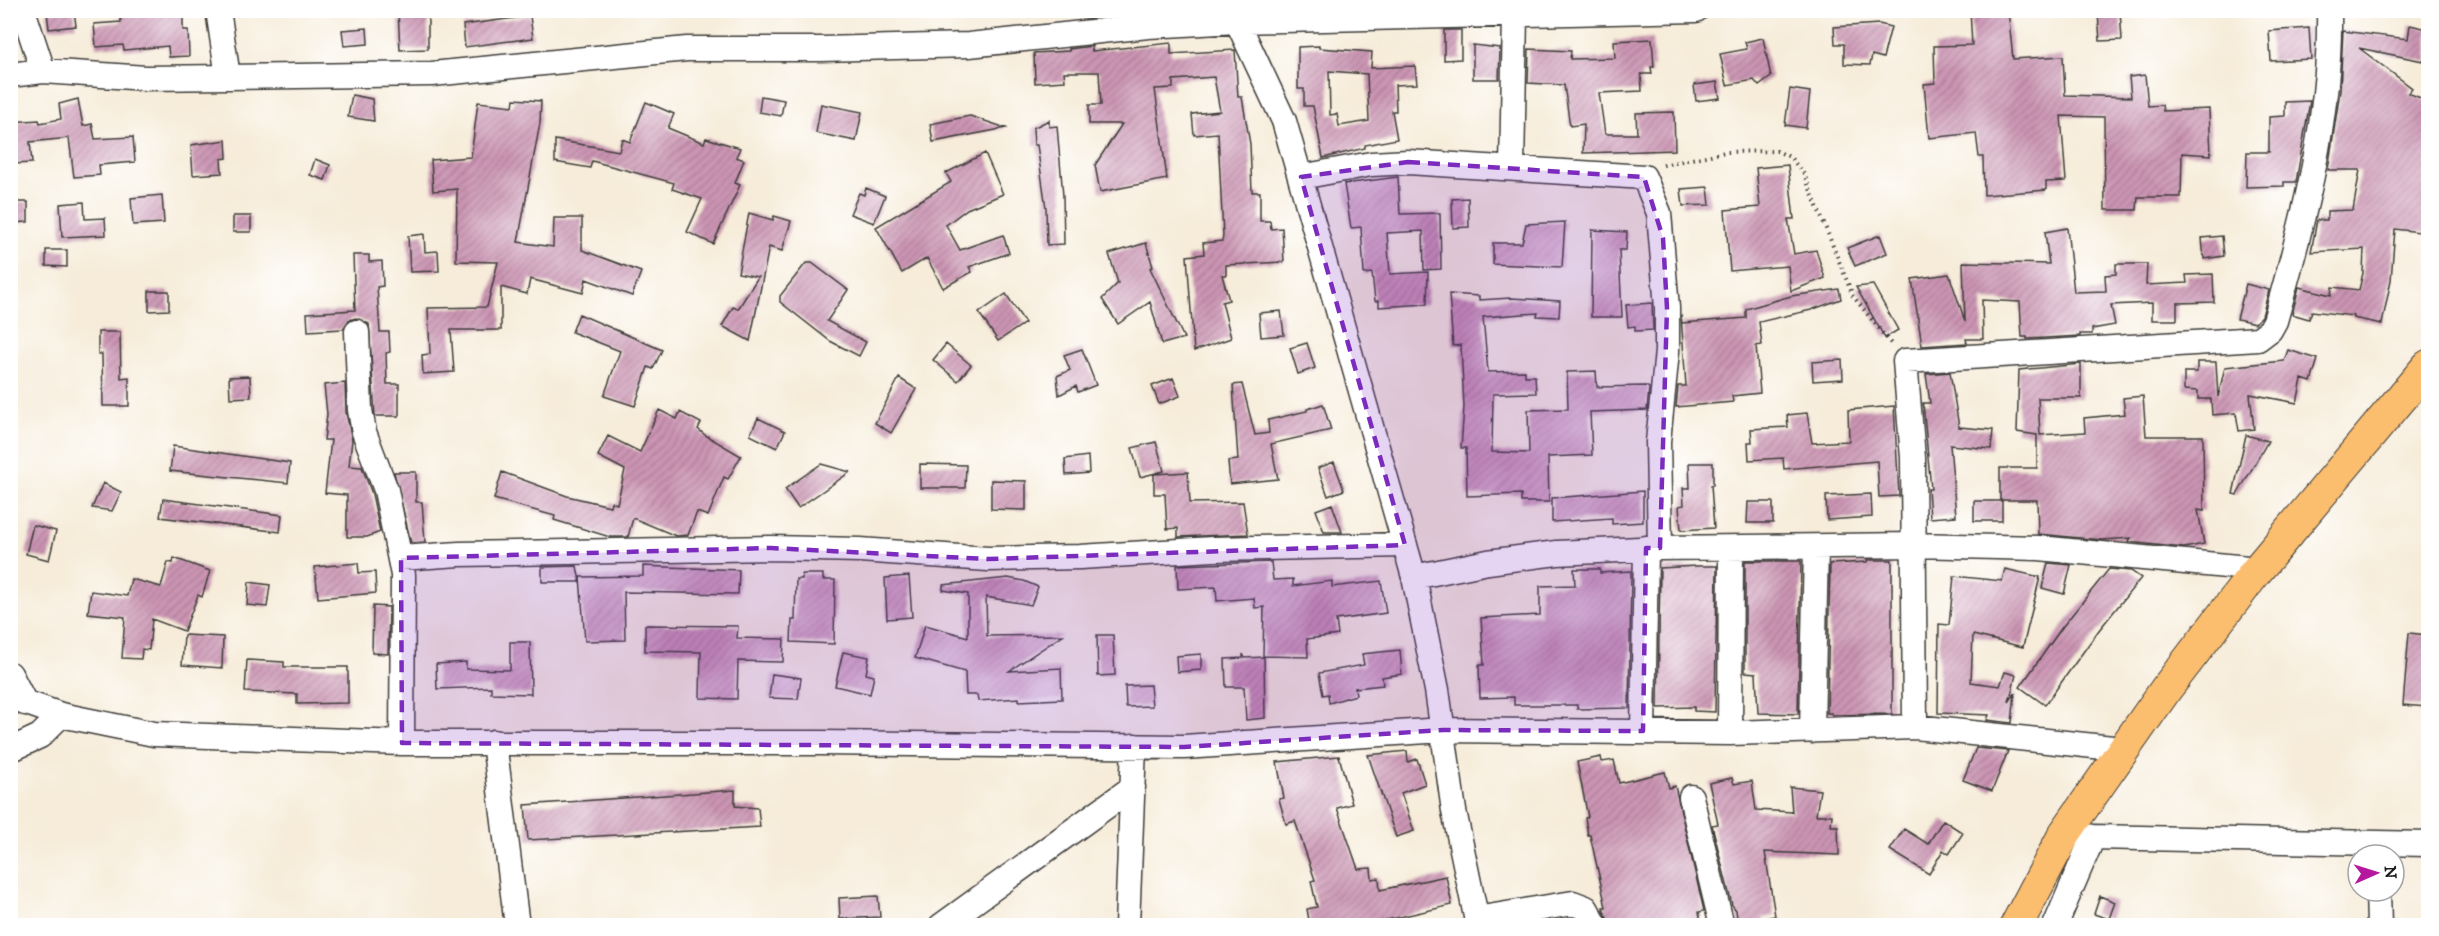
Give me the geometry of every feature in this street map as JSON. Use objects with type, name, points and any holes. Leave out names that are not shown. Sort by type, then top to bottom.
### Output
[{"type":"main road","points":[[2016,926],[2079,835],[2122,749],[2258,569],[2428,366]]},
{"type":"street","points":[[23,10],[43,71]]},
{"type":"street","points":[[218,10],[228,77]]},
{"type":"street","points":[[10,75],[43,71],[146,78],[432,74],[687,49],[822,49],[969,45],[1233,16],[1696,10]]},
{"type":"street","points":[[1915,727],[1911,416],[1905,361],[2258,339],[2265,336],[2275,321],[2318,156],[2326,88],[2329,10]]},
{"type":"street","points":[[1507,14],[1512,167]]},
{"type":"street","points":[[1233,16],[1284,121],[1414,577],[1443,730],[1454,811],[1477,922],[1574,903],[1586,908],[1596,926]]},
{"type":"street","points":[[1301,177],[1388,163],[1512,167],[1644,177],[1659,213],[1667,308],[1643,731]]},
{"type":"street","points":[[357,332],[360,410],[364,432],[381,473],[404,575],[402,743]]},
{"type":"street","points":[[401,558],[459,554],[771,548],[860,550],[988,559],[1080,557],[1214,549],[1405,545]]},
{"type":"street","points":[[1414,577],[1488,562],[1557,553],[1653,548],[1913,545],[2039,548],[2258,569]]},
{"type":"street","points":[[1812,731],[1816,547]]},
{"type":"street","points":[[1730,733],[1731,548]]},
{"type":"street","points":[[10,674],[18,700],[61,715],[154,734],[402,743],[1184,747],[1443,730],[1730,733],[1915,727],[2122,749]]},
{"type":"street","points":[[10,750],[40,735],[61,715]]},
{"type":"street","points":[[494,742],[517,926]]},
{"type":"street","points":[[1127,926],[1134,746]]},
{"type":"street","points":[[941,926],[1132,787]]},
{"type":"street","points":[[1691,796],[1722,926]]},
{"type":"street","points":[[2055,926],[2079,835],[2346,848]]},
{"type":"street","points":[[2406,847],[2428,844]]},
{"type":"street","points":[[2378,903],[2379,926]]},
{"type":"path","points":[[1644,177],[1670,162],[1725,152],[1777,151],[1790,157],[1804,174],[1811,189],[1853,296],[1905,361]]},
{"type":"highlighted area","points":[[1408,162],[1644,177],[1663,238],[1667,308],[1660,548],[1646,548],[1643,731],[1443,730],[1184,747],[402,743],[401,558],[771,548],[988,559],[1405,545],[1301,177]]},
{"type":"building","points":[[74,10],[76,26],[49,29],[47,12]]},
{"type":"building","points":[[120,10],[183,10],[183,30],[188,30],[189,56],[169,57],[168,46],[124,50],[123,45],[96,47],[94,24],[121,22]]},
{"type":"building","points":[[398,10],[428,10],[428,49],[400,50]]},
{"type":"building","points":[[1970,10],[2008,10],[2013,59],[2063,56],[2065,95],[2131,97],[2129,77],[2145,75],[2148,106],[2162,105],[2163,111],[2209,109],[2211,155],[2182,153],[2181,197],[2138,197],[2137,210],[2105,210],[2104,117],[2061,116],[2066,181],[2046,182],[2046,190],[1984,195],[1983,157],[1979,157],[1976,133],[1929,138],[1924,84],[1935,83],[1934,46],[1972,45]]},
{"type":"building","points":[[2120,11],[2122,40],[2100,41],[2098,13]]},
{"type":"building","points":[[530,16],[533,38],[465,47],[463,25]]},
{"type":"building","points":[[1879,24],[1891,27],[1883,58],[1872,55],[1870,65],[1844,64],[1844,44],[1835,44],[1834,27]]},
{"type":"building","points":[[2410,25],[2428,29],[2428,62],[2359,48],[2412,88],[2408,93],[2428,101],[2428,233],[2395,229],[2391,280],[2382,324],[2353,318],[2354,316],[2312,311],[2309,319],[2292,314],[2299,287],[2331,295],[2332,287],[2359,290],[2363,273],[2364,249],[2311,252],[2317,220],[2327,220],[2327,211],[2353,210],[2360,170],[2328,170],[2340,91],[2343,31],[2408,39]]},
{"type":"building","points":[[367,28],[368,44],[344,46],[342,30]]},
{"type":"building","points":[[2309,28],[2311,59],[2271,61],[2269,31]]},
{"type":"building","points":[[1444,30],[1461,30],[1461,59],[1444,60]]},
{"type":"building","points":[[1763,38],[1771,77],[1759,86],[1754,80],[1727,85],[1720,54],[1747,49],[1745,42]]},
{"type":"building","points":[[1652,39],[1654,67],[1651,67],[1652,74],[1641,74],[1642,91],[1599,93],[1605,134],[1637,134],[1636,113],[1674,112],[1675,150],[1583,153],[1584,124],[1570,126],[1564,85],[1528,83],[1529,49],[1571,51],[1570,59],[1615,58],[1614,41]]},
{"type":"building","points":[[1171,43],[1171,54],[1235,50],[1238,97],[1242,97],[1250,144],[1252,192],[1260,192],[1260,221],[1270,221],[1271,229],[1282,228],[1284,262],[1226,265],[1226,275],[1222,275],[1229,300],[1222,302],[1231,338],[1194,351],[1187,256],[1204,254],[1203,243],[1222,241],[1223,236],[1218,133],[1194,135],[1192,114],[1220,111],[1214,77],[1173,80],[1173,88],[1155,89],[1167,179],[1100,192],[1095,165],[1122,124],[1089,124],[1089,105],[1101,105],[1099,72],[1064,72],[1065,81],[1035,83],[1034,53],[1069,51],[1069,49],[1092,46],[1092,51]]},
{"type":"building","points":[[1473,45],[1500,48],[1499,79],[1473,79]]},
{"type":"building","points":[[1319,46],[1319,48],[1372,52],[1371,68],[1415,66],[1417,84],[1395,85],[1396,111],[1392,111],[1397,139],[1365,145],[1365,148],[1323,158],[1313,106],[1304,106],[1304,89],[1298,89],[1298,47]],"holes":[[[1329,71],[1367,74],[1369,121],[1339,126],[1337,114],[1330,115]]]},
{"type":"building","points":[[1717,82],[1720,98],[1696,101],[1694,85]]},
{"type":"building","points":[[1790,89],[1810,92],[1806,128],[1785,125]]},
{"type":"building","points":[[352,95],[372,99],[374,121],[348,117]]},
{"type":"building","points":[[761,96],[784,100],[781,116],[759,112]]},
{"type":"building","points":[[78,99],[83,126],[92,124],[95,139],[133,137],[135,162],[99,165],[100,175],[74,177],[69,138],[30,142],[32,163],[12,164],[10,122],[39,120],[40,123],[61,119],[59,104]]},
{"type":"building","points":[[514,99],[541,101],[540,123],[518,242],[553,247],[554,218],[582,218],[582,250],[641,272],[632,296],[586,279],[583,293],[530,279],[527,294],[501,287],[501,330],[451,330],[454,372],[423,374],[422,355],[430,354],[428,308],[487,307],[498,262],[456,261],[457,189],[433,191],[431,160],[471,157],[478,102],[513,106]]},
{"type":"building","points":[[2310,101],[2296,182],[2284,182],[2284,186],[2246,187],[2247,152],[2269,152],[2269,117],[2285,116],[2285,102]]},
{"type":"building","points":[[646,102],[674,114],[668,128],[704,143],[706,138],[740,148],[736,157],[744,160],[735,183],[740,185],[713,244],[687,232],[702,199],[672,189],[674,183],[592,161],[590,168],[555,162],[555,140],[619,151],[622,139],[630,142]]},
{"type":"building","points":[[821,104],[862,112],[856,141],[816,133]]},
{"type":"building","points":[[970,116],[1006,128],[933,142],[930,124]]},
{"type":"building","points":[[1049,120],[1049,127],[1057,126],[1063,196],[1064,244],[1047,245],[1046,208],[1033,128]]},
{"type":"building","points":[[226,140],[227,158],[221,159],[222,173],[193,175],[191,145]]},
{"type":"building","points":[[985,153],[1003,194],[967,209],[946,225],[960,250],[1003,235],[1009,253],[969,267],[972,272],[943,288],[927,258],[902,273],[876,227],[951,182],[946,173]]},
{"type":"building","points":[[315,159],[330,165],[325,180],[310,175]]},
{"type":"building","points":[[1788,165],[1794,219],[1788,219],[1794,254],[1816,250],[1825,278],[1791,291],[1788,266],[1730,271],[1725,210],[1760,207],[1756,168]]},
{"type":"building","points":[[1398,177],[1400,214],[1440,213],[1441,269],[1424,270],[1423,231],[1387,233],[1390,274],[1428,272],[1427,304],[1379,307],[1379,301],[1375,301],[1372,273],[1364,274],[1361,227],[1351,228],[1344,184]]},
{"type":"building","points":[[1708,187],[1710,205],[1683,206],[1681,189]]},
{"type":"building","points":[[866,188],[885,196],[874,223],[850,214],[859,193],[864,195]]},
{"type":"building","points":[[162,195],[164,223],[133,225],[131,198]]},
{"type":"building","points":[[1468,198],[1469,227],[1453,228],[1452,199]]},
{"type":"building","points":[[10,202],[28,202],[28,222],[10,223]]},
{"type":"building","points":[[84,202],[85,219],[105,218],[106,235],[62,237],[60,204]]},
{"type":"building","points":[[749,213],[773,220],[774,216],[791,221],[782,251],[769,247],[750,341],[722,326],[733,307],[738,309],[758,277],[738,273]]},
{"type":"building","points":[[233,216],[251,216],[251,232],[233,232]]},
{"type":"building","points":[[1565,222],[1562,267],[1493,264],[1493,243],[1522,243],[1526,224]]},
{"type":"building","points":[[2067,228],[2074,292],[2106,291],[2105,275],[2116,274],[2116,264],[2147,264],[2146,285],[2187,283],[2186,275],[2213,274],[2214,302],[2177,303],[2177,320],[2152,320],[2152,303],[2111,305],[2115,325],[2092,329],[2092,334],[2080,334],[2080,336],[2027,339],[2027,337],[2022,337],[2020,302],[1982,300],[1983,339],[1966,339],[1967,343],[1922,346],[1912,279],[1949,274],[1965,321],[1963,262],[2049,264],[2045,232]]},
{"type":"building","points":[[1592,230],[1627,232],[1626,250],[1619,250],[1622,317],[1591,317]]},
{"type":"building","points":[[424,234],[425,252],[438,251],[439,271],[410,272],[408,236]]},
{"type":"building","points":[[1880,235],[1887,253],[1855,266],[1847,248]]},
{"type":"building","points":[[2222,236],[2224,256],[2204,259],[2202,238]]},
{"type":"building","points":[[1146,243],[1153,267],[1150,268],[1184,338],[1162,344],[1150,302],[1118,324],[1102,299],[1118,283],[1109,254]]},
{"type":"building","points":[[46,250],[67,250],[67,267],[46,266]]},
{"type":"building","points":[[353,255],[369,255],[369,262],[382,261],[383,286],[377,287],[380,332],[389,332],[390,352],[386,353],[387,384],[399,384],[399,416],[375,416],[369,324],[356,318],[349,320],[343,329],[308,331],[307,313],[355,310]]},
{"type":"building","points":[[806,263],[812,263],[848,290],[827,321],[866,342],[859,356],[830,341],[780,302],[780,296]]},
{"type":"building","points":[[2246,284],[2269,290],[2262,316],[2255,323],[2237,319]]},
{"type":"building","points":[[1873,285],[1898,330],[1885,338],[1856,287]]},
{"type":"building","points":[[1839,289],[1841,299],[1811,310],[1759,322],[1762,345],[1756,346],[1760,393],[1732,396],[1733,402],[1676,407],[1678,386],[1686,386],[1681,315],[1682,323],[1746,318],[1746,309],[1791,296]]},
{"type":"building","points":[[149,291],[169,291],[169,310],[149,311]]},
{"type":"building","points":[[1006,294],[1025,323],[998,341],[979,313]]},
{"type":"building","points":[[1449,294],[1479,296],[1479,300],[1511,298],[1560,301],[1559,317],[1537,316],[1538,313],[1483,317],[1488,372],[1525,371],[1525,376],[1535,376],[1536,393],[1493,394],[1492,452],[1529,453],[1528,410],[1568,409],[1567,372],[1596,371],[1597,387],[1646,386],[1649,388],[1647,410],[1590,412],[1592,455],[1548,457],[1549,502],[1521,502],[1521,494],[1467,496],[1466,448],[1461,448],[1464,407],[1461,345],[1453,346]]},
{"type":"building","points":[[1652,303],[1653,330],[1635,331],[1635,326],[1628,327],[1626,305]]},
{"type":"building","points":[[1281,311],[1284,335],[1261,337],[1259,313]]},
{"type":"building","points":[[579,314],[662,350],[653,369],[648,367],[635,406],[604,396],[620,351],[572,332]]},
{"type":"building","points":[[98,332],[120,332],[121,378],[129,377],[129,406],[103,406],[102,354],[98,354]]},
{"type":"building","points":[[1307,343],[1315,368],[1298,374],[1290,348]]},
{"type":"building","points":[[946,344],[971,365],[958,381],[933,360]]},
{"type":"building","points":[[1082,349],[1096,385],[1078,392],[1076,386],[1059,395],[1057,376],[1070,370],[1064,355]]},
{"type":"building","points":[[2288,350],[2318,359],[2311,382],[2302,379],[2297,403],[2250,394],[2254,429],[2239,431],[2236,413],[2212,415],[2211,399],[2198,399],[2198,391],[2184,390],[2184,372],[2197,372],[2197,362],[2216,362],[2218,397],[2225,367],[2284,361]]},
{"type":"building","points":[[1842,360],[1843,379],[1813,381],[1812,362]]},
{"type":"building","points":[[2081,364],[2081,398],[2038,398],[2040,435],[2085,432],[2084,418],[2125,414],[2123,398],[2143,396],[2146,436],[2203,436],[2204,511],[2198,510],[2204,544],[2184,548],[2128,542],[2131,538],[2102,540],[2038,534],[2037,500],[2000,500],[2000,468],[2037,468],[2037,435],[2017,432],[2019,370]]},
{"type":"building","points":[[1950,372],[1959,427],[1993,430],[1991,449],[1950,445],[1956,516],[1930,518],[1928,489],[1931,489],[1923,403],[1930,403],[1926,374]]},
{"type":"building","points":[[250,376],[251,397],[230,398],[229,377]]},
{"type":"building","points":[[899,378],[916,389],[891,433],[875,423]]},
{"type":"building","points":[[1173,378],[1180,396],[1159,404],[1152,386]]},
{"type":"building","points":[[345,383],[346,413],[352,440],[349,466],[362,467],[372,494],[380,532],[367,537],[347,537],[347,495],[325,493],[331,440],[324,440],[327,414],[324,385]]},
{"type":"building","points":[[1242,384],[1255,435],[1269,433],[1268,420],[1307,411],[1307,409],[1323,404],[1331,430],[1271,444],[1278,479],[1230,484],[1228,461],[1238,460],[1233,385]]},
{"type":"building","points":[[1894,406],[1899,496],[1879,497],[1877,461],[1784,469],[1783,458],[1749,460],[1748,442],[1752,442],[1751,429],[1788,427],[1787,415],[1807,413],[1812,443],[1849,441],[1848,410]]},
{"type":"building","points":[[659,410],[677,419],[680,412],[701,423],[698,429],[705,435],[741,456],[728,479],[724,477],[708,516],[697,512],[688,535],[676,536],[633,518],[628,537],[610,537],[554,520],[555,516],[494,499],[502,472],[567,496],[610,506],[611,502],[617,504],[625,470],[598,456],[608,436],[640,452]]},
{"type":"building","points":[[758,418],[785,431],[777,448],[750,435]]},
{"type":"building","points":[[2246,435],[2268,441],[2237,495],[2233,494]]},
{"type":"building","points":[[1156,442],[1164,471],[1140,477],[1132,448]]},
{"type":"building","points":[[173,446],[290,463],[288,483],[170,471]]},
{"type":"building","points":[[1088,456],[1089,473],[1066,475],[1065,459]]},
{"type":"building","points":[[1334,462],[1344,490],[1328,496],[1318,468]]},
{"type":"building","points":[[1689,463],[1713,463],[1713,485],[1711,485],[1714,528],[1681,530],[1679,506],[1684,505],[1683,488],[1690,488]]},
{"type":"building","points":[[821,464],[850,472],[798,508],[785,489]]},
{"type":"building","points":[[920,464],[966,465],[965,488],[920,488]]},
{"type":"building","points":[[394,472],[416,472],[416,502],[422,502],[425,542],[411,543]]},
{"type":"building","points":[[1188,472],[1190,503],[1243,502],[1248,534],[1178,537],[1178,528],[1167,529],[1165,494],[1154,494],[1154,474]]},
{"type":"building","points":[[991,480],[1026,481],[1026,510],[991,509]]},
{"type":"building","points":[[103,483],[121,492],[112,511],[92,508]]},
{"type":"building","points":[[1643,491],[1643,522],[1612,524],[1612,518],[1552,522],[1552,498]]},
{"type":"building","points":[[1871,494],[1872,517],[1827,520],[1826,496]]},
{"type":"building","points":[[163,499],[282,515],[280,532],[160,517]]},
{"type":"building","points":[[1974,501],[2002,501],[2002,521],[1974,521]]},
{"type":"building","points":[[1748,502],[1773,502],[1773,523],[1747,523]]},
{"type":"building","points":[[1332,504],[1342,532],[1324,532],[1316,510]]},
{"type":"building","points":[[33,525],[56,531],[49,560],[26,554]]},
{"type":"building","points":[[174,558],[210,571],[202,597],[198,595],[184,631],[152,619],[149,650],[142,649],[141,659],[122,658],[125,617],[88,613],[91,591],[127,596],[131,579],[161,587],[168,562],[173,563]]},
{"type":"building","points":[[1867,560],[1892,560],[1892,714],[1832,715],[1832,713],[1827,713],[1830,564],[1867,562]]},
{"type":"building","points":[[1745,561],[1801,561],[1798,714],[1758,713],[1756,673],[1745,672]]},
{"type":"building","points":[[1271,562],[1273,580],[1293,579],[1293,586],[1332,581],[1332,587],[1381,581],[1386,613],[1336,620],[1338,635],[1307,639],[1308,657],[1263,656],[1264,607],[1255,608],[1254,598],[1217,601],[1216,587],[1178,589],[1177,565]]},
{"type":"building","points":[[358,563],[359,573],[375,572],[376,593],[318,598],[315,567]]},
{"type":"building","points":[[2048,563],[2071,565],[2064,594],[2042,588]]},
{"type":"building","points":[[577,566],[580,582],[542,582],[542,567]]},
{"type":"building","points":[[643,566],[739,570],[738,594],[624,592],[625,640],[585,641],[580,577],[643,576]]},
{"type":"building","points":[[1717,566],[1715,712],[1694,711],[1694,707],[1658,708],[1660,568]]},
{"type":"building","points":[[1574,569],[1600,569],[1600,573],[1631,571],[1629,708],[1577,709],[1577,705],[1514,705],[1514,697],[1480,698],[1479,665],[1484,665],[1481,618],[1540,615],[1540,586],[1575,585]]},
{"type":"building","points":[[2005,569],[2040,577],[2023,647],[1973,635],[1971,682],[2000,686],[2005,672],[2016,675],[2009,702],[2015,693],[2012,723],[1987,720],[1989,715],[1938,713],[1939,624],[1949,625],[1954,576],[2002,581]]},
{"type":"building","points":[[2109,569],[2131,571],[2141,578],[2099,630],[2045,705],[2020,687],[2063,626]]},
{"type":"building","points":[[802,574],[823,574],[823,580],[835,580],[834,644],[791,642],[792,620],[795,620],[796,579],[802,579]]},
{"type":"building","points":[[909,576],[912,617],[887,619],[885,578]]},
{"type":"building","points":[[1008,578],[1038,587],[1031,605],[986,597],[987,636],[1063,635],[1009,671],[1061,668],[1062,699],[1019,701],[1019,698],[978,701],[977,695],[966,695],[965,672],[915,658],[925,625],[968,637],[968,594],[943,590],[943,585]]},
{"type":"building","points":[[249,582],[270,585],[267,607],[247,605]]},
{"type":"building","points":[[373,606],[389,607],[388,654],[372,653]]},
{"type":"building","points":[[645,625],[738,626],[737,638],[784,639],[783,662],[738,661],[737,699],[700,698],[701,652],[645,651]]},
{"type":"building","points":[[2409,633],[2428,635],[2428,707],[2403,705]]},
{"type":"building","points":[[184,635],[223,637],[222,668],[182,665]]},
{"type":"building","points":[[1097,635],[1113,635],[1115,675],[1098,676]]},
{"type":"building","points":[[510,642],[530,642],[531,694],[491,693],[491,687],[437,689],[436,664],[466,662],[466,669],[510,670]]},
{"type":"building","points":[[1400,650],[1402,674],[1382,677],[1383,685],[1355,688],[1356,695],[1329,703],[1328,694],[1323,695],[1319,673],[1364,665],[1362,654]]},
{"type":"building","points":[[843,652],[869,657],[866,674],[874,676],[870,694],[835,686]]},
{"type":"building","points":[[1201,654],[1201,670],[1177,672],[1176,656]]},
{"type":"building","points":[[1243,654],[1245,658],[1264,657],[1265,718],[1246,720],[1244,687],[1226,687],[1225,659],[1243,658]]},
{"type":"building","points":[[247,660],[284,662],[284,667],[348,667],[348,703],[297,704],[297,694],[245,692]]},
{"type":"building","points":[[772,674],[801,678],[798,699],[769,698]]},
{"type":"building","points":[[1150,685],[1152,706],[1126,707],[1125,686]]},
{"type":"building","points":[[1976,748],[2008,751],[1992,791],[1963,780]]},
{"type":"building","points":[[1407,751],[1408,762],[1417,759],[1425,784],[1401,793],[1414,831],[1396,837],[1368,755]]},
{"type":"building","points":[[1339,756],[1352,804],[1337,808],[1358,869],[1371,868],[1372,879],[1379,878],[1380,890],[1446,876],[1452,905],[1361,926],[1310,926],[1307,909],[1317,907],[1311,881],[1315,880],[1295,821],[1286,824],[1279,799],[1284,798],[1277,762]]},
{"type":"building","points":[[1601,757],[1602,762],[1614,760],[1619,783],[1665,772],[1669,788],[1675,786],[1704,911],[1699,912],[1702,926],[1680,926],[1678,918],[1639,926],[1610,925],[1603,907],[1606,907],[1590,835],[1588,835],[1585,818],[1588,817],[1577,762]]},
{"type":"building","points":[[1732,778],[1734,784],[1752,781],[1756,810],[1792,812],[1790,787],[1820,790],[1816,815],[1832,815],[1831,826],[1838,826],[1839,855],[1765,852],[1775,916],[1763,918],[1764,923],[1738,926],[1736,910],[1732,905],[1712,825],[1718,824],[1709,783]]},
{"type":"building","points":[[735,790],[735,806],[758,808],[760,827],[528,840],[525,805]]},
{"type":"building","points":[[1943,820],[1963,833],[1949,854],[1943,850],[1929,874],[1890,850],[1904,829],[1928,844]]},
{"type":"building","points":[[878,896],[880,917],[840,919],[839,898]]},
{"type":"building","points":[[2100,896],[2115,902],[2109,919],[2094,914]]}]
